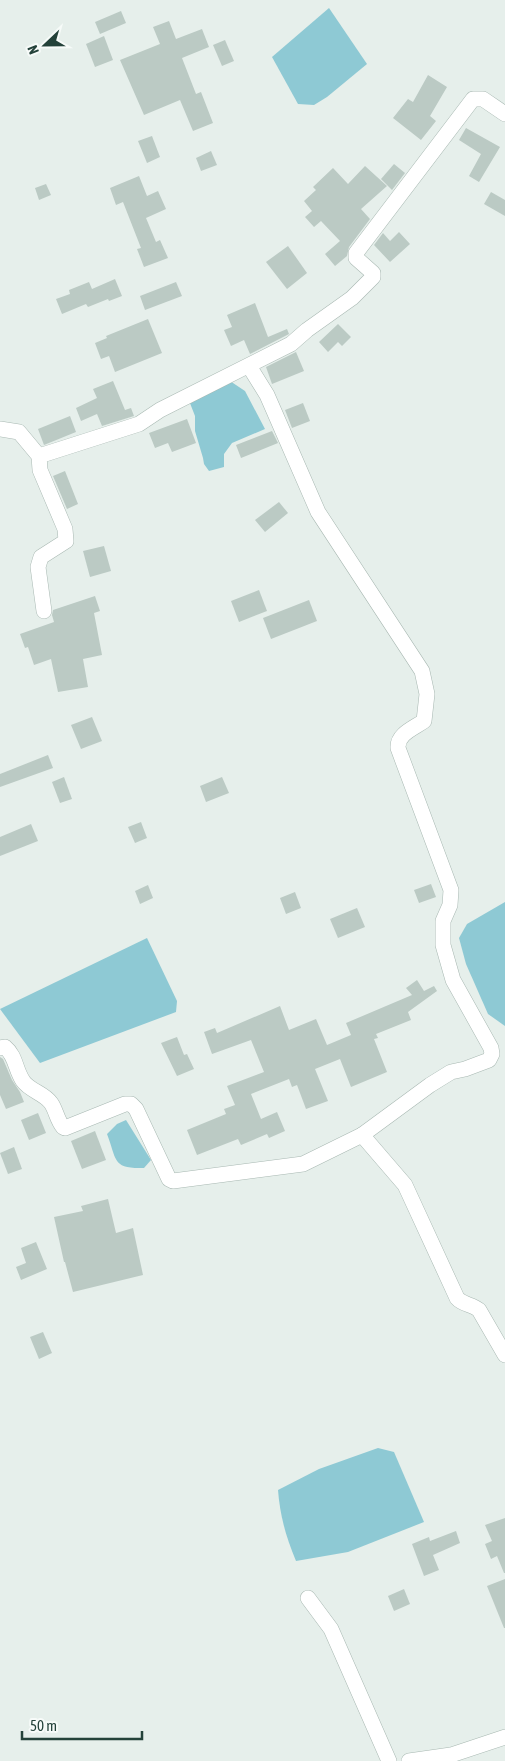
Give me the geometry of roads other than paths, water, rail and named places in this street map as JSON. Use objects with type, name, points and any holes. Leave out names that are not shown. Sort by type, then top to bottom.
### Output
[{"type":"street","points":[[39,456],[139,424],[160,410],[291,344],[352,298],[373,277],[373,273],[356,258],[356,253],[473,99],[483,99],[505,114]]},
{"type":"street","points":[[0,1048],[5,1047],[11,1052],[24,1083],[46,1097],[65,1128],[125,1104],[131,1104],[136,1109],[169,1179],[173,1181],[303,1164],[362,1135],[430,1085],[451,1072],[465,1070],[489,1060],[492,1054],[491,1048],[453,980],[442,945],[443,921],[450,905],[451,890],[398,748],[400,738],[424,721],[427,694],[422,670],[318,512],[267,395],[249,366]]},
{"type":"street","points":[[0,429],[19,432],[39,456],[40,470],[65,529],[66,541],[41,557],[38,567],[44,611]]},
{"type":"street","points":[[362,1135],[405,1184],[458,1298],[479,1310],[505,1354]]},
{"type":"street","points":[[308,1598],[331,1628],[389,1761]]},
{"type":"street","points":[[409,1761],[451,1755],[505,1737]]},
{"type":"water","points":[[329,8],[367,64],[327,97],[314,105],[298,104],[272,57]]},
{"type":"water","points":[[230,381],[245,391],[265,429],[232,443],[224,454],[224,467],[209,471],[204,464],[195,431],[195,416],[188,398]]},
{"type":"water","points":[[505,902],[505,1026],[488,1014],[466,964],[459,938],[467,924]]},
{"type":"water","points":[[147,938],[177,1001],[176,1012],[40,1063],[0,1009]]},
{"type":"water","points":[[126,1120],[151,1160],[144,1168],[121,1165],[115,1156],[107,1134],[117,1124]]},
{"type":"water","points":[[378,1448],[394,1452],[424,1522],[348,1552],[296,1561],[284,1526],[278,1490],[319,1469]]}]
